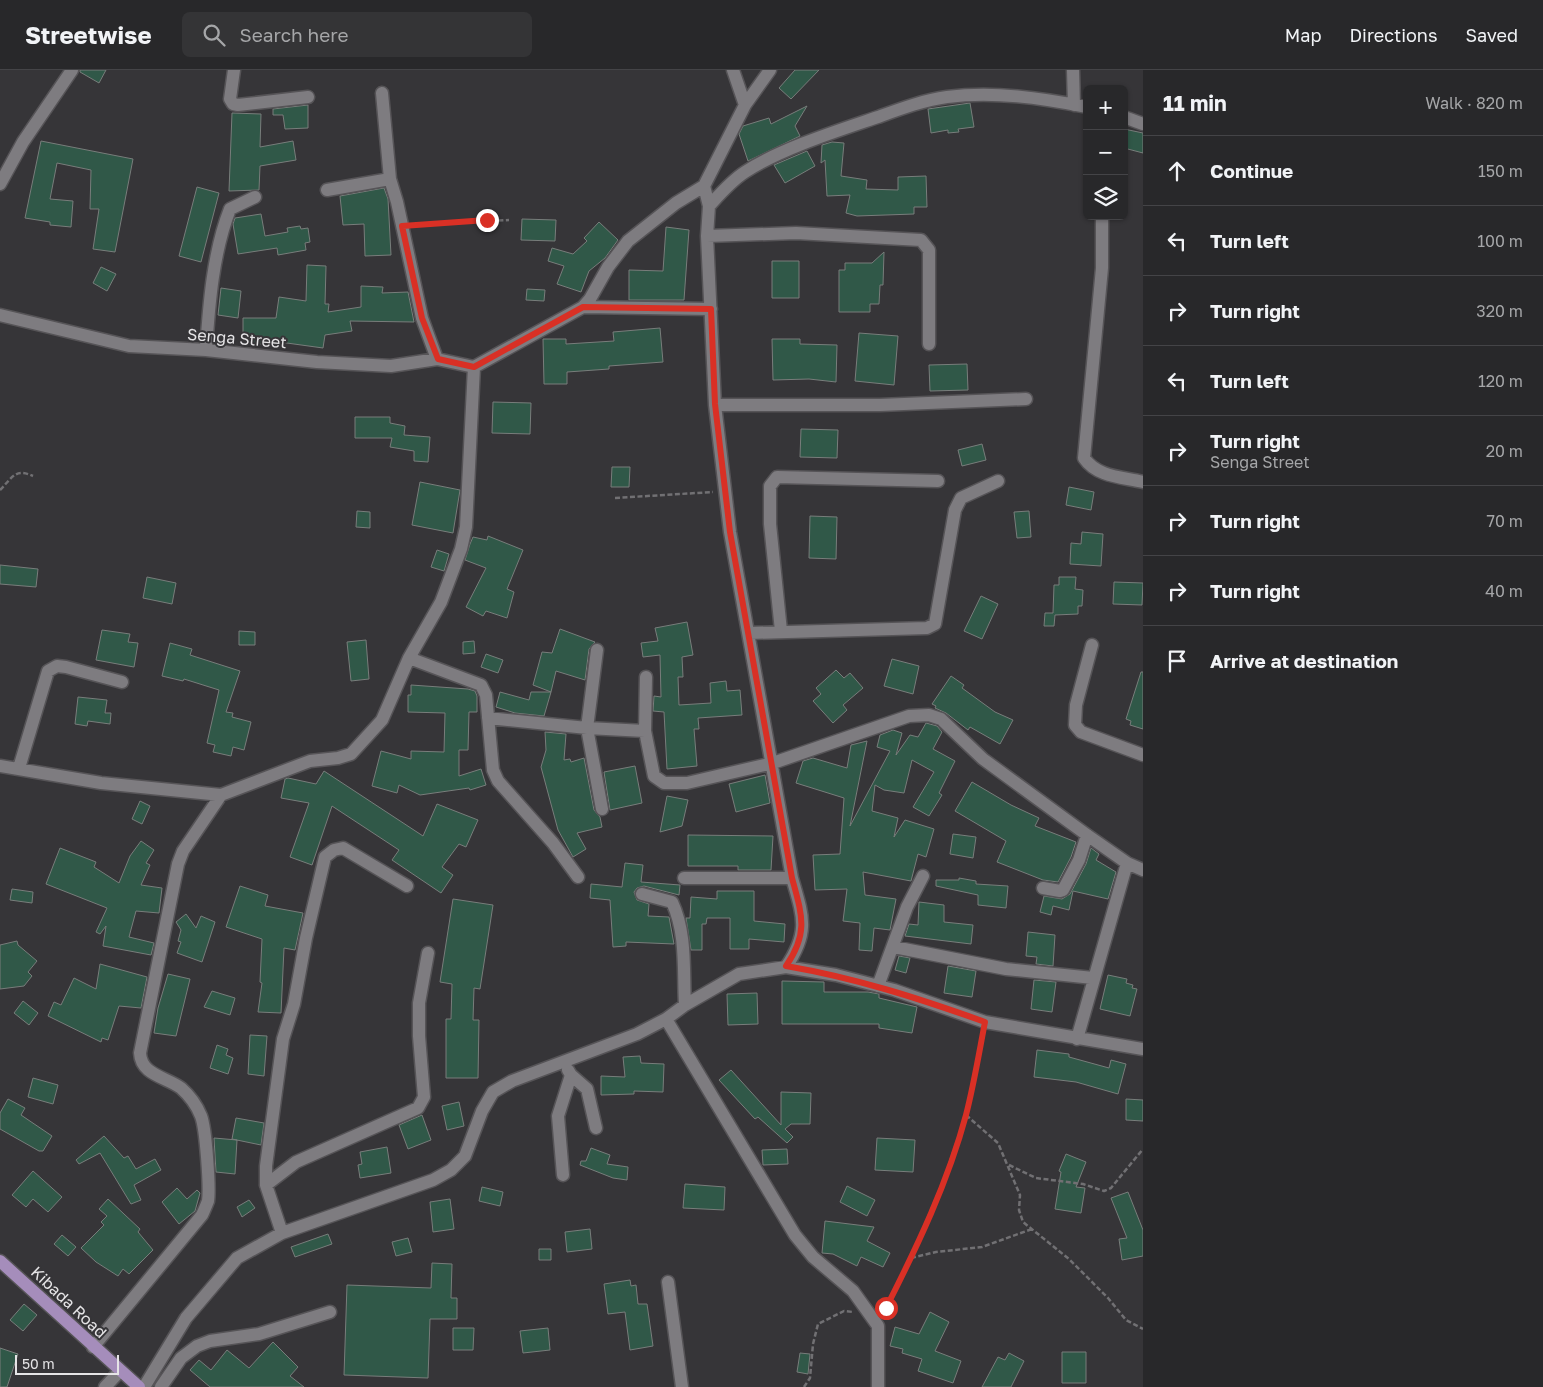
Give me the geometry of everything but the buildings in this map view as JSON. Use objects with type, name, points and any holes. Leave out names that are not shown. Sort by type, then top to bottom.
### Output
[{"type":"main road","name":"Kibada Road","points":[[0,1261],[120,1372],[139,1387]]},
{"type":"street","points":[[0,184],[23,142],[72,70]]},
{"type":"street","points":[[234,70],[230,99],[233,104],[308,97]]},
{"type":"street","points":[[733,70],[745,105]]},
{"type":"street","points":[[0,766],[101,783],[222,795],[310,761],[338,758],[351,754],[382,720],[409,658],[441,602],[461,549],[466,527],[474,367],[583,307],[590,299],[608,267],[628,242],[676,203],[704,186],[745,105],[770,70]]},
{"type":"street","points":[[1073,70],[1074,105]]},
{"type":"street","points":[[382,93],[390,180],[422,318],[438,359]]},
{"type":"street","points":[[709,206],[736,178],[747,171],[799,146],[903,108],[946,97],[980,95],[1025,97],[1083,106]]},
{"type":"street","points":[[1128,118],[1143,124]]},
{"type":"street","points":[[327,190],[390,180]]},
{"type":"street","points":[[704,186],[709,206],[707,236],[715,404],[730,532],[750,633],[792,878],[803,916],[797,950],[786,966]]},
{"type":"street","points":[[206,350],[208,319],[223,227],[230,209],[254,197]]},
{"type":"street","points":[[1102,220],[1102,268],[1084,458],[1091,468],[1143,482]]},
{"type":"street","points":[[707,236],[796,233],[922,240],[929,250],[929,344]]},
{"type":"street","points":[[583,307],[711,309]]},
{"type":"street","name":"Senga Street","points":[[0,315],[129,346],[206,350],[317,362],[391,366],[438,359],[474,367]]},
{"type":"street","points":[[715,404],[880,404],[1026,399]]},
{"type":"street","points":[[781,631],[770,524],[770,486],[777,477],[938,481]]},
{"type":"street","points":[[750,633],[927,628],[935,624],[955,510],[961,498],[998,481]]},
{"type":"street","points":[[1092,645],[1076,705],[1075,725],[1081,732],[1143,755]]},
{"type":"street","points":[[597,650],[587,728],[602,808]]},
{"type":"street","points":[[409,658],[481,685],[486,695],[493,770],[498,781],[553,842],[578,876]]},
{"type":"street","points":[[20,768],[48,671],[57,666],[66,667],[122,682]]},
{"type":"street","points":[[646,677],[645,731],[654,776],[664,783],[687,783],[773,763],[909,716],[929,715],[941,719],[984,759],[1087,835],[1127,863],[1143,870]]},
{"type":"street","points":[[488,718],[587,728],[645,731]]},
{"type":"street","points":[[93,1347],[202,1215],[208,1200],[205,1136],[202,1117],[192,1101],[180,1088],[150,1072],[140,1061],[140,1053],[178,864],[183,852],[222,795]]},
{"type":"street","points":[[1043,888],[1060,892],[1064,890],[1079,860],[1087,835]]},
{"type":"street","points":[[282,1233],[266,1184],[266,1166],[283,1039],[294,1004],[306,938],[325,856],[334,850],[344,848],[407,886]]},
{"type":"street","points":[[1076,1039],[1127,863]]},
{"type":"street","points":[[878,986],[894,947],[907,907],[923,876]]},
{"type":"street","points":[[684,878],[792,878]]},
{"type":"street","points":[[642,894],[672,902],[676,909],[683,936],[685,1005]]},
{"type":"street","points":[[894,947],[1006,969],[1093,978]]},
{"type":"street","points":[[266,1184],[296,1162],[418,1108],[424,1097],[419,1011],[428,953]]},
{"type":"street","points":[[144,1387],[186,1318],[237,1258],[282,1233],[433,1180],[452,1170],[465,1156],[482,1111],[493,1092],[512,1081],[637,1034],[666,1019],[685,1005],[739,974],[786,966],[836,975],[878,986],[985,1022],[1143,1049]]},
{"type":"street","points":[[666,1019],[795,1235],[812,1257],[853,1291],[878,1326],[878,1387]]},
{"type":"street","points":[[564,1062],[570,1075],[587,1089],[596,1128]]},
{"type":"street","points":[[563,1175],[558,1116],[570,1075]]},
{"type":"street","points":[[668,1282],[682,1387]]},
{"type":"street","points":[[161,1387],[181,1358],[197,1346],[210,1341],[259,1334],[330,1312]]},
{"type":"street","points":[[106,1387],[120,1372]]},
{"type":"path","points":[[402,226],[509,220]]},
{"type":"path","points":[[0,490],[18,472],[22,471],[33,476]]},
{"type":"path","points":[[615,498],[725,492]]},
{"type":"path","points":[[878,1326],[911,1258],[944,1179],[966,1115],[985,1022]]},
{"type":"path","points":[[966,1115],[998,1143],[1020,1195],[1019,1210],[1023,1222],[1069,1259],[1108,1298],[1126,1320],[1143,1329]]},
{"type":"path","points":[[1009,1166],[1036,1178],[1084,1184],[1104,1191],[1111,1188],[1143,1149]]},
{"type":"path","points":[[911,1258],[936,1252],[982,1247],[1032,1229]]},
{"type":"path","points":[[804,1387],[810,1378],[812,1344],[818,1324],[844,1311],[871,1314]]},
{"type":"route","points":[[487,220],[402,226],[422,318],[438,359],[474,367],[505,348],[583,307],[711,309],[715,404],[730,532],[750,633],[792,878],[803,916],[802,934],[797,950],[786,966],[836,975],[894,990],[985,1022],[966,1115],[944,1179],[911,1258],[886,1308]]}]
